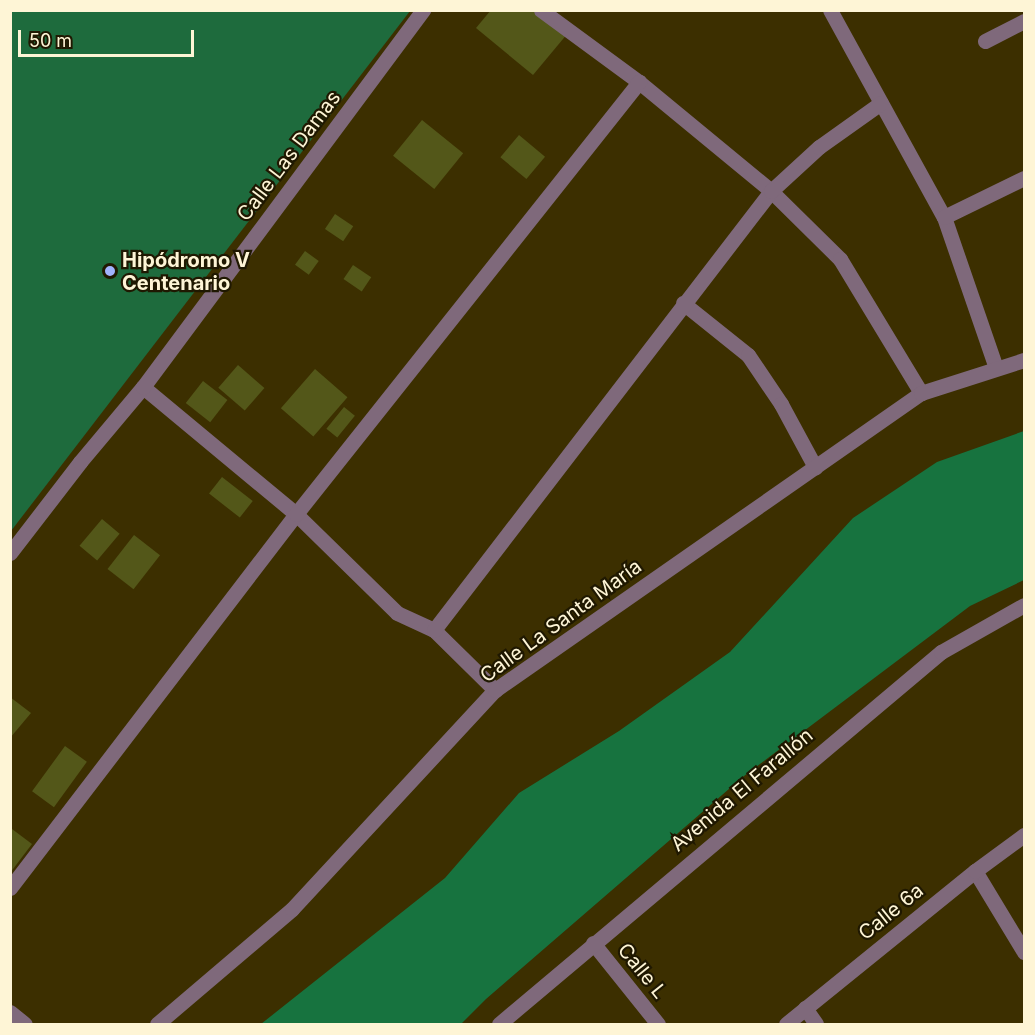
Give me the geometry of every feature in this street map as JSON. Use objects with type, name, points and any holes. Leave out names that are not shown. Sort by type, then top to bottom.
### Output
[{"type":"street","name":"Calle Las Damas","points":[[10,553],[80,462],[143,387],[423,10]]},
{"type":"street","points":[[541,10],[639,82],[771,191],[840,259],[921,393]]},
{"type":"street","points":[[830,10],[944,217],[996,368]]},
{"type":"street","points":[[985,41],[1024,21]]},
{"type":"street","points":[[10,888],[296,514],[639,82]]},
{"type":"street","points":[[434,630],[771,191],[819,147],[881,103]]},
{"type":"street","points":[[944,217],[1024,178]]},
{"type":"street","points":[[683,303],[748,355],[781,404],[814,467]]},
{"type":"street","name":"Calle La Santa María","points":[[157,1024],[292,909],[495,690],[921,393],[1024,360]]},
{"type":"street","points":[[143,387],[296,514],[397,613],[434,630],[495,690]]},
{"type":"street","name":"Avenida El Farallón","points":[[499,1024],[941,652],[1024,605]]},
{"type":"street","name":"Calle 6a","points":[[786,1024],[975,871],[1024,835]]},
{"type":"street","points":[[975,871],[1024,952]]},
{"type":"street","name":"Calle L","points":[[593,943],[658,1024]]},
{"type":"street","points":[[805,1008],[816,1024]]},
{"type":"street","points":[[10,1012],[25,1024]]},
{"type":"green space","name":"Hipódromo V Centenario","points":[[10,11],[410,11],[11,531],[10,531]]},
{"type":"green space","points":[[1024,431],[1024,580],[970,606],[744,776],[486,999],[461,1024],[261,1024],[445,878],[519,793],[619,731],[730,652],[853,518],[937,462]]},
{"type":"building","points":[[491,10],[542,10],[568,33],[533,75],[476,28]]},
{"type":"building","points":[[422,120],[463,153],[434,189],[393,156]]},
{"type":"building","points":[[519,135],[545,157],[526,179],[500,157]]},
{"type":"building","points":[[335,214],[353,226],[343,241],[325,229]]},
{"type":"building","points":[[305,251],[319,261],[309,275],[295,265]]},
{"type":"building","points":[[353,265],[371,277],[362,291],[343,279]]},
{"type":"building","points":[[238,365],[264,388],[245,411],[218,388]]},
{"type":"building","points":[[315,369],[347,397],[313,436],[281,408]]},
{"type":"building","points":[[203,381],[227,400],[210,422],[186,403]]},
{"type":"building","points":[[344,407],[355,416],[337,438],[326,429]]},
{"type":"building","points":[[222,477],[253,501],[240,518],[209,494]]},
{"type":"building","points":[[102,519],[120,534],[97,561],[80,546]]},
{"type":"building","points":[[134,535],[160,555],[134,589],[108,569]]},
{"type":"building","points":[[10,697],[31,713],[10,738]]},
{"type":"building","points":[[65,746],[87,762],[54,807],[32,791]]},
{"type":"building","points":[[12,829],[32,844],[10,873],[10,831]]},
{"type":"place","name":"Hipódromo V Centenario","points":[[110,271]]}]
